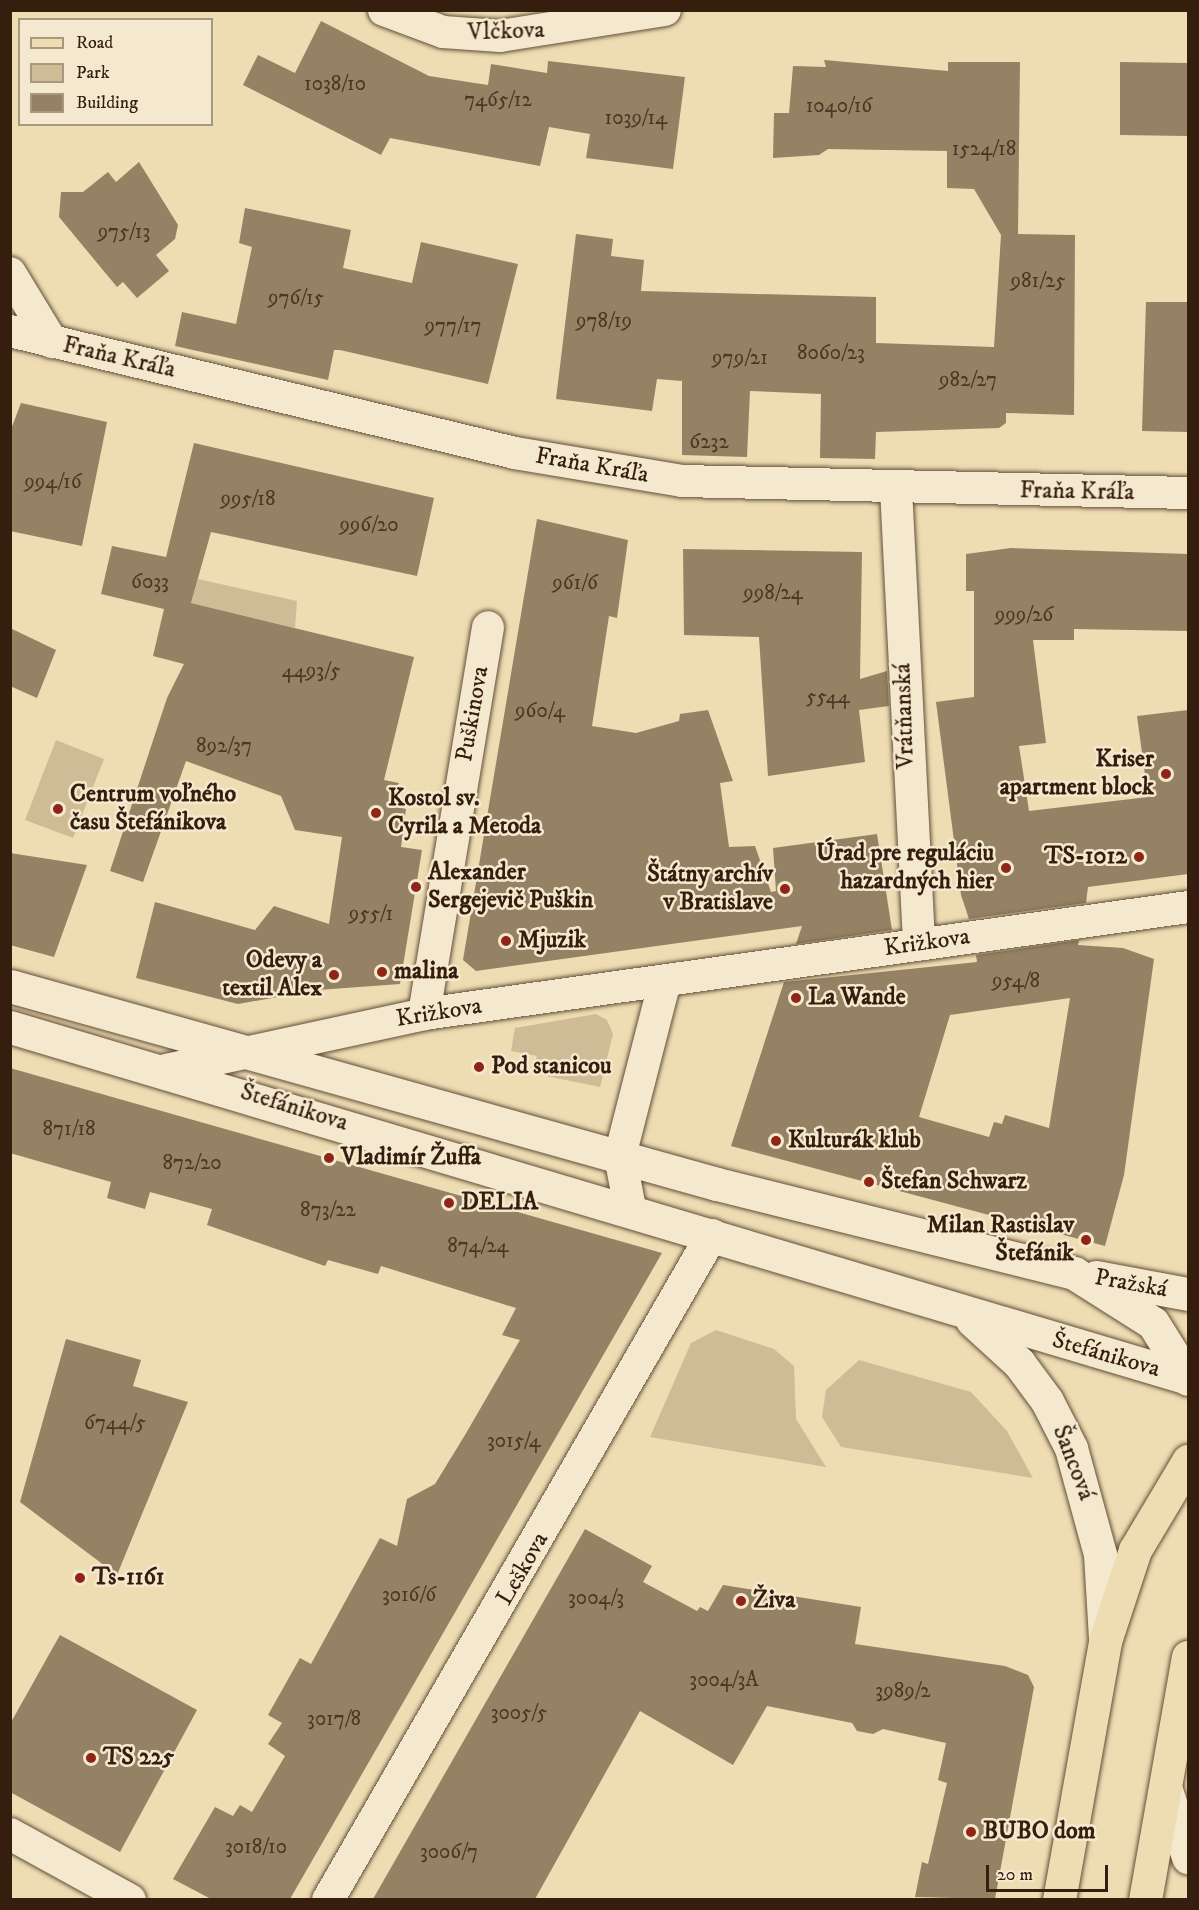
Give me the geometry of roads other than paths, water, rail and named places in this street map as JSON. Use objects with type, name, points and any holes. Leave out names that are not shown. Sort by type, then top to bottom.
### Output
[{"type":"main road","name":"Štefánikova","points":[[10,986],[250,1050],[620,1156],[1074,1273],[1153,1323],[1188,1379]]},
{"type":"main road","name":"Štefánikova","points":[[10,1028],[166,1070],[630,1208],[969,1316],[1188,1379]]},
{"type":"main road","name":"Pražská","points":[[1074,1273],[1188,1294]]},
{"type":"main road","name":"Šancová","points":[[969,1316],[1019,1363],[1047,1401],[1071,1448],[1100,1554],[1105,1641]]},
{"type":"main road","name":"Šancová","points":[[1059,1899],[1105,1641],[1135,1550],[1188,1461]]},
{"type":"main road","points":[[1144,1899],[1166,1790],[1188,1657]]},
{"type":"main road","points":[[1166,1790],[1188,1857]]},
{"type":"street","name":"Vlčkova","points":[[384,10],[443,32],[500,36],[665,10]]},
{"type":"street","points":[[10,273],[52,342]]},
{"type":"street","name":"Fraňa Kráľa","points":[[10,331],[526,455],[682,481],[896,488],[1188,493]]},
{"type":"street","name":"Vrátňanská","points":[[896,488],[919,944]]},
{"type":"street","name":"Puškinova","points":[[424,1014],[488,627]]},
{"type":"street","name":"Križkova","points":[[250,1050],[424,1014],[1188,907]]},
{"type":"street","points":[[630,1208],[620,1156],[665,981]]},
{"type":"street","name":"Štefánikova","points":[[166,1070],[250,1050]]},
{"type":"street","name":"Leškova","points":[[328,1899],[712,1235]]},
{"type":"street","points":[[10,1834],[130,1899]]},
{"type":"place","name":"Kriser apartment block","points":[[1166,774]]},
{"type":"place","name":"Centrum voľného času Štefánikova","points":[[58,809]]},
{"type":"place","name":"Kostol sv. Cyrila a Metoda","points":[[376,813]]},
{"type":"place","name":"TS-1012","points":[[1139,857]]},
{"type":"place","name":"Úrad pre reguláciu hazardných hier","points":[[1006,868]]},
{"type":"place","name":"Alexander Sergejevič Puškin","points":[[416,887]]},
{"type":"place","name":"Štátny archív v Bratislave","points":[[785,889]]},
{"type":"place","name":"Mjuzik","points":[[506,941]]},
{"type":"place","name":"malina","points":[[382,972]]},
{"type":"place","name":"Odevy a textil Alex","points":[[334,975]]},
{"type":"place","name":"La Wande","points":[[796,998]]},
{"type":"place","name":"Pod stanicou","points":[[479,1067]]},
{"type":"place","name":"Kulturák klub","points":[[776,1141]]},
{"type":"place","name":"Vladimír Žuffa","points":[[329,1158]]},
{"type":"place","name":"Štefan Schwarz","points":[[869,1182]]},
{"type":"place","name":"DELIA","points":[[449,1203]]},
{"type":"place","name":"Milan Rastislav Štefánik","points":[[1086,1240]]},
{"type":"place","name":"Ts-1161","points":[[80,1578]]},
{"type":"place","name":"Živa","points":[[741,1601]]},
{"type":"place","name":"TS 225","points":[[91,1758]]},
{"type":"place","name":"BUBO dom","points":[[971,1832]]}]
